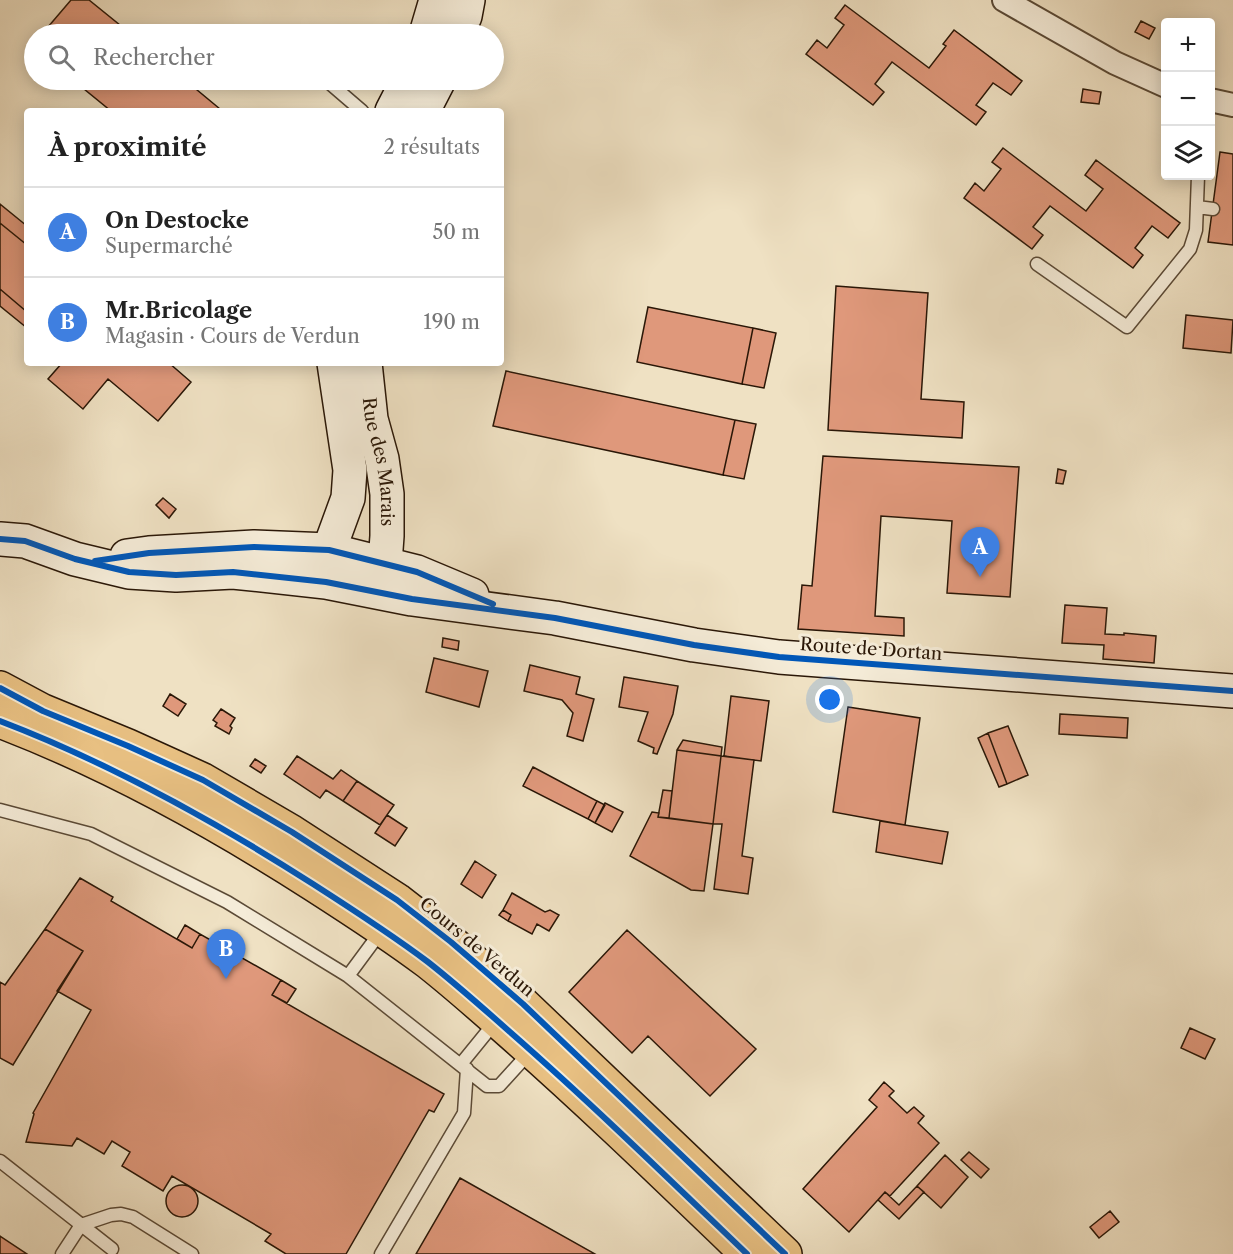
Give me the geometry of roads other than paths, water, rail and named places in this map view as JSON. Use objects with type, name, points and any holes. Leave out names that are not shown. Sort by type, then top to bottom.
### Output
[{"type":"main road","points":[[429,24],[436,0]]},
{"type":"main road","points":[[461,24],[468,0]]},
{"type":"main road","points":[[394,108],[403,90]]},
{"type":"main road","points":[[425,108],[434,90]]},
{"type":"main road","name":"Rue des Marais","points":[[328,550],[348,498],[350,470],[334,366]]},
{"type":"main road","points":[[352,366],[372,419]]},
{"type":"main road","name":"Rue des Marais","points":[[365,366],[372,419],[382,459],[387,494],[385,563]]},
{"type":"main road","name":"Route de Dortan","points":[[0,539],[25,541],[87,562],[129,572],[176,575],[233,572],[326,582],[412,599],[555,618],[694,645],[779,657],[1233,691]]},
{"type":"main road","name":"Route de Dortan","points":[[87,562],[149,553],[254,547],[328,550],[417,572],[510,611]]},
{"type":"main road","points":[[233,572],[272,560],[355,569],[385,563]]},
{"type":"main road","name":"Cours de Verdun","points":[[0,688],[43,711],[203,780],[292,832],[397,900],[451,942],[523,1004],[611,1086],[768,1250]]},
{"type":"main road","points":[[0,721],[116,771],[195,813],[383,929],[430,963],[539,1057],[662,1173],[675,1173],[686,1177],[768,1250]]},
{"type":"main road","points":[[383,929],[393,926],[414,931],[535,1035],[583,1060]]},
{"type":"main road","points":[[539,1057],[595,1086],[606,1088],[611,1086]]},
{"type":"street","points":[[1004,0],[1115,63],[1161,84]]},
{"type":"street","points":[[1215,101],[1233,105]]},
{"type":"lane","points":[[338,90],[359,108]]},
{"type":"lane","points":[[1037,264],[1127,327],[1190,249],[1196,230],[1198,180]]},
{"type":"lane","points":[[1197,207],[1213,209]]},
{"type":"lane","points":[[0,810],[91,834],[227,902],[348,976],[487,1086],[499,1086],[539,1057]]},
{"type":"lane","points":[[348,976],[383,929]]},
{"type":"lane","points":[[381,1254],[464,1113],[464,1066],[496,1020]]},
{"type":"lane","points":[[0,1161],[112,1249]]},
{"type":"lane","points":[[62,1254],[81,1225],[111,1215],[127,1215],[192,1254]]},
{"type":"place","name":"On Destocke","points":[[980,577]]},
{"type":"place","name":"Mr.Bricolage","points":[[226,979]]}]
